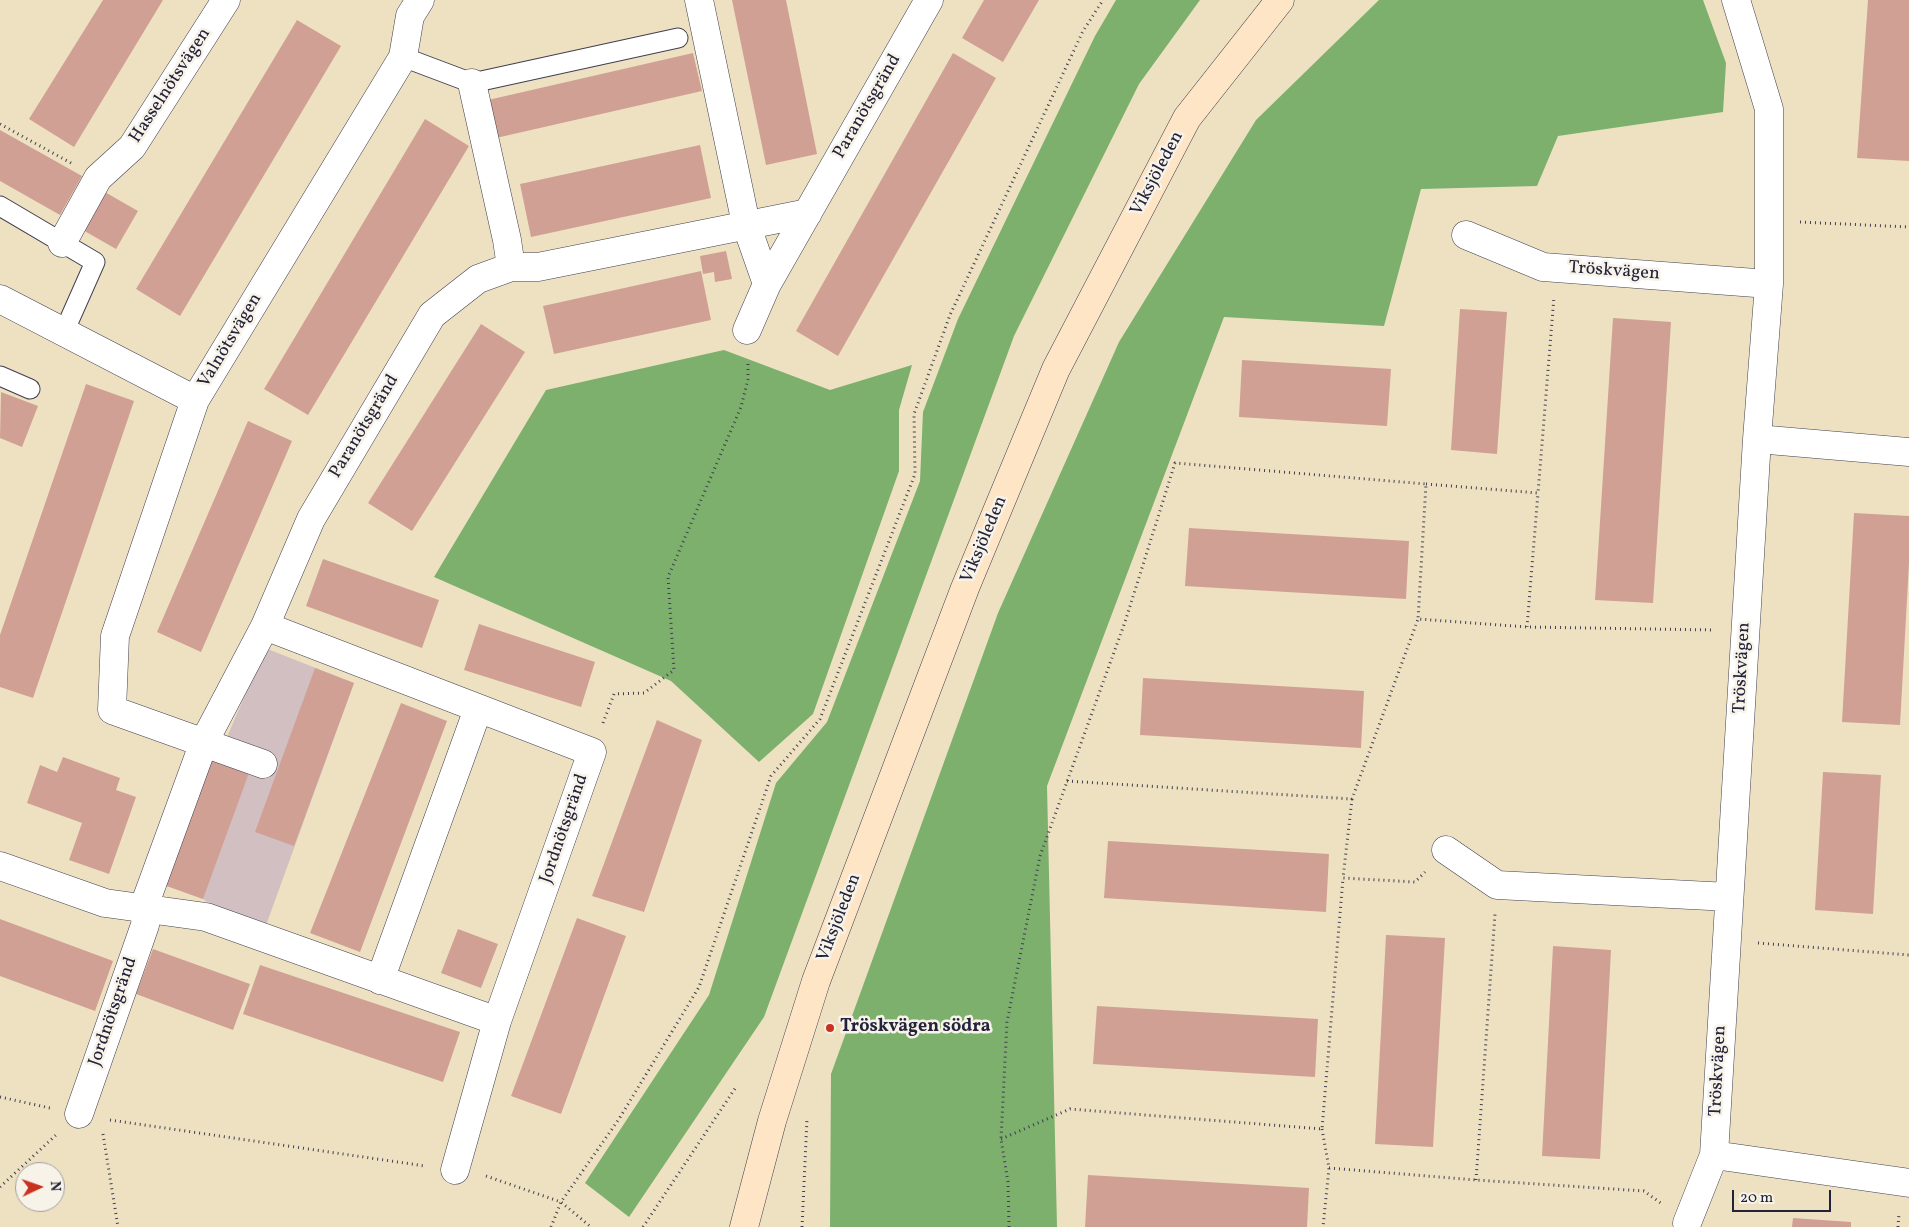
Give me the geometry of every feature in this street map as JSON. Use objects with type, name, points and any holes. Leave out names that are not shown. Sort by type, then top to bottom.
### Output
[{"type":"main road","name":"Viksjöleden","points":[[744,1227],[772,1121],[816,981],[965,588],[1056,369],[1187,118],[1280,0]]},
{"type":"main road","name":"Viksjöleden","points":[[730,1227],[772,1121]]},
{"type":"street","name":"Hasselnötsvägen","points":[[62,243],[98,178],[132,147],[226,0]]},
{"type":"street","name":"Valnötsvägen","points":[[204,742],[112,710],[115,636],[195,400],[403,57],[410,16],[420,0]]},
{"type":"street","points":[[699,0],[746,224],[767,284]]},
{"type":"street","name":"Paranötsgränd","points":[[747,330],[767,284],[928,0]]},
{"type":"street","name":"Tröskvägen","points":[[1687,1223],[1714,1155],[1757,439],[1769,284],[1769,109],[1736,0]]},
{"type":"street","points":[[472,84],[507,240],[511,268]]},
{"type":"street","name":"Paranötsgränd","points":[[264,626],[311,519],[432,315],[478,279],[511,268],[538,267],[808,213]]},
{"type":"street","name":"Tröskvägen","points":[[1466,235],[1543,267],[1769,284]]},
{"type":"street","points":[[0,299],[195,400]]},
{"type":"street","points":[[1757,439],[1909,452]]},
{"type":"street","name":"Jordnötsgränd","points":[[90,1116],[145,925],[147,898],[204,742],[264,626],[592,752],[497,1021],[455,1170]]},
{"type":"street","points":[[380,980],[478,709]]},
{"type":"street","points":[[204,742],[263,764]]},
{"type":"street","points":[[1446,850],[1497,885],[1729,897]]},
{"type":"street","points":[[0,866],[105,903],[206,917],[497,1021]]},
{"type":"street","points":[[1714,1155],[1909,1183]]},
{"type":"lane","points":[[403,57],[472,84],[678,38]]},
{"type":"lane","points":[[0,206],[95,262],[64,332]]},
{"type":"lane","points":[[0,376],[30,389]]},
{"type":"path","points":[[551,1227],[561,1202],[619,1119],[699,987],[771,776],[820,719],[915,474],[914,414],[950,315],[1083,31],[1103,0]]},
{"type":"path","points":[[0,124],[98,178]]},
{"type":"path","points":[[1769,220],[1909,227]]},
{"type":"path","points":[[1527,627],[1557,268]]},
{"type":"path","points":[[592,752],[614,694],[644,693],[674,670],[668,577],[741,407],[748,379],[747,330]]},
{"type":"path","points":[[1009,1227],[1008,1182],[1001,1138],[1007,1022],[1040,856],[1125,622],[1175,463],[1538,494]]},
{"type":"path","points":[[1323,1227],[1329,1168],[1322,1129],[1343,878],[1352,799],[1418,619],[1426,484]]},
{"type":"path","points":[[1418,619],[1527,627],[1745,631]]},
{"type":"path","points":[[1067,781],[1352,799]]},
{"type":"path","points":[[1343,878],[1415,882],[1446,850]]},
{"type":"path","points":[[1476,1180],[1497,885]]},
{"type":"path","points":[[1727,941],[1909,955]]},
{"type":"path","points":[[643,1227],[736,1087]]},
{"type":"path","points":[[0,1097],[90,1116],[455,1170],[470,1170],[561,1202],[591,1227]]},
{"type":"path","points":[[1001,1138],[1070,1109],[1322,1129]]},
{"type":"path","points":[[802,1227],[808,1113]]},
{"type":"path","points":[[0,1187],[90,1116]]},
{"type":"path","points":[[90,1116],[118,1227]]},
{"type":"path","points":[[1329,1168],[1644,1191],[1687,1223]]},
{"type":"shaded area","points":[[265,648],[354,683],[265,928],[226,914],[203,899],[164,885]]},
{"type":"green space","points":[[1116,0],[1200,0],[1139,84],[1014,336],[764,1017],[629,1217],[585,1183],[709,995],[776,783],[827,722],[920,481],[923,412],[958,319],[1095,36]]},
{"type":"green space","points":[[1379,0],[1703,0],[1726,63],[1723,112],[1558,136],[1537,186],[1421,189],[1384,326],[1224,317],[1047,786],[1057,1227],[830,1227],[831,1074],[998,613],[1119,342],[1256,120]]},
{"type":"green space","points":[[724,350],[830,390],[912,365],[899,410],[899,471],[813,714],[759,762],[671,681],[434,577],[546,390]]},
{"type":"building","points":[[103,0],[163,0],[74,147],[29,119]]},
{"type":"building","points":[[732,0],[786,0],[817,154],[766,165]]},
{"type":"building","points":[[984,0],[1039,0],[1003,62],[962,38]]},
{"type":"building","points":[[1868,0],[1909,0],[1909,161],[1857,158]]},
{"type":"building","points":[[297,20],[341,46],[180,316],[136,289]]},
{"type":"building","points":[[693,53],[702,91],[496,138],[488,100]]},
{"type":"building","points":[[953,53],[996,78],[838,356],[796,331]]},
{"type":"building","points":[[425,119],[469,146],[308,415],[264,389]]},
{"type":"building","points":[[0,130],[82,176],[60,215],[0,181]]},
{"type":"building","points":[[700,145],[711,198],[531,237],[520,184]]},
{"type":"building","points":[[103,191],[138,211],[116,249],[81,229]]},
{"type":"building","points":[[726,251],[732,279],[715,282],[714,272],[703,274],[700,256]]},
{"type":"building","points":[[701,271],[711,320],[554,354],[543,306]]},
{"type":"building","points":[[1460,309],[1507,312],[1497,454],[1451,450]]},
{"type":"building","points":[[1613,318],[1671,322],[1653,603],[1595,600]]},
{"type":"building","points":[[481,324],[525,352],[412,531],[368,503]]},
{"type":"building","points":[[1242,360],[1391,369],[1387,426],[1239,417]]},
{"type":"building","points":[[86,384],[134,401],[33,698],[0,687],[0,635]]},
{"type":"building","points":[[1,392],[38,406],[22,447],[0,438]]},
{"type":"building","points":[[248,421],[292,441],[201,652],[157,632]]},
{"type":"building","points":[[1854,513],[1909,516],[1909,563],[1900,725],[1842,722]]},
{"type":"building","points":[[1189,528],[1409,541],[1406,599],[1185,586]]},
{"type":"building","points":[[323,559],[439,600],[422,648],[306,606]]},
{"type":"building","points":[[479,624],[595,662],[581,707],[464,670]]},
{"type":"building","points":[[315,668],[354,683],[294,846],[255,832]]},
{"type":"building","points":[[1143,678],[1364,691],[1361,748],[1140,735]]},
{"type":"building","points":[[401,703],[447,721],[360,952],[310,933]]},
{"type":"building","points":[[657,720],[702,740],[644,912],[592,896]]},
{"type":"building","points":[[211,756],[250,770],[203,899],[164,885]]},
{"type":"building","points":[[63,757],[120,778],[116,790],[136,797],[109,874],[69,860],[82,823],[27,803],[40,765],[57,772]]},
{"type":"building","points":[[1823,772],[1881,775],[1873,914],[1815,910]]},
{"type":"building","points":[[1108,841],[1329,854],[1326,912],[1104,898]]},
{"type":"building","points":[[577,918],[626,936],[561,1114],[511,1096]]},
{"type":"building","points":[[0,919],[113,961],[95,1011],[0,976]]},
{"type":"building","points":[[458,929],[498,944],[481,988],[441,973]]},
{"type":"building","points":[[1386,935],[1445,938],[1433,1147],[1375,1144]]},
{"type":"building","points":[[1553,946],[1611,950],[1600,1159],[1542,1156]]},
{"type":"building","points":[[153,949],[250,984],[233,1030],[136,994]]},
{"type":"building","points":[[260,965],[460,1032],[443,1082],[243,1014]]},
{"type":"building","points":[[1097,1006],[1318,1019],[1315,1077],[1093,1064]]},
{"type":"building","points":[[1088,1175],[1309,1188],[1307,1227],[1085,1227]]},
{"type":"building","points":[[1793,1218],[1851,1222],[1851,1227],[1792,1227]]},
{"type":"place","name":"Tröskvägen södra","points":[[830,1028]]}]
